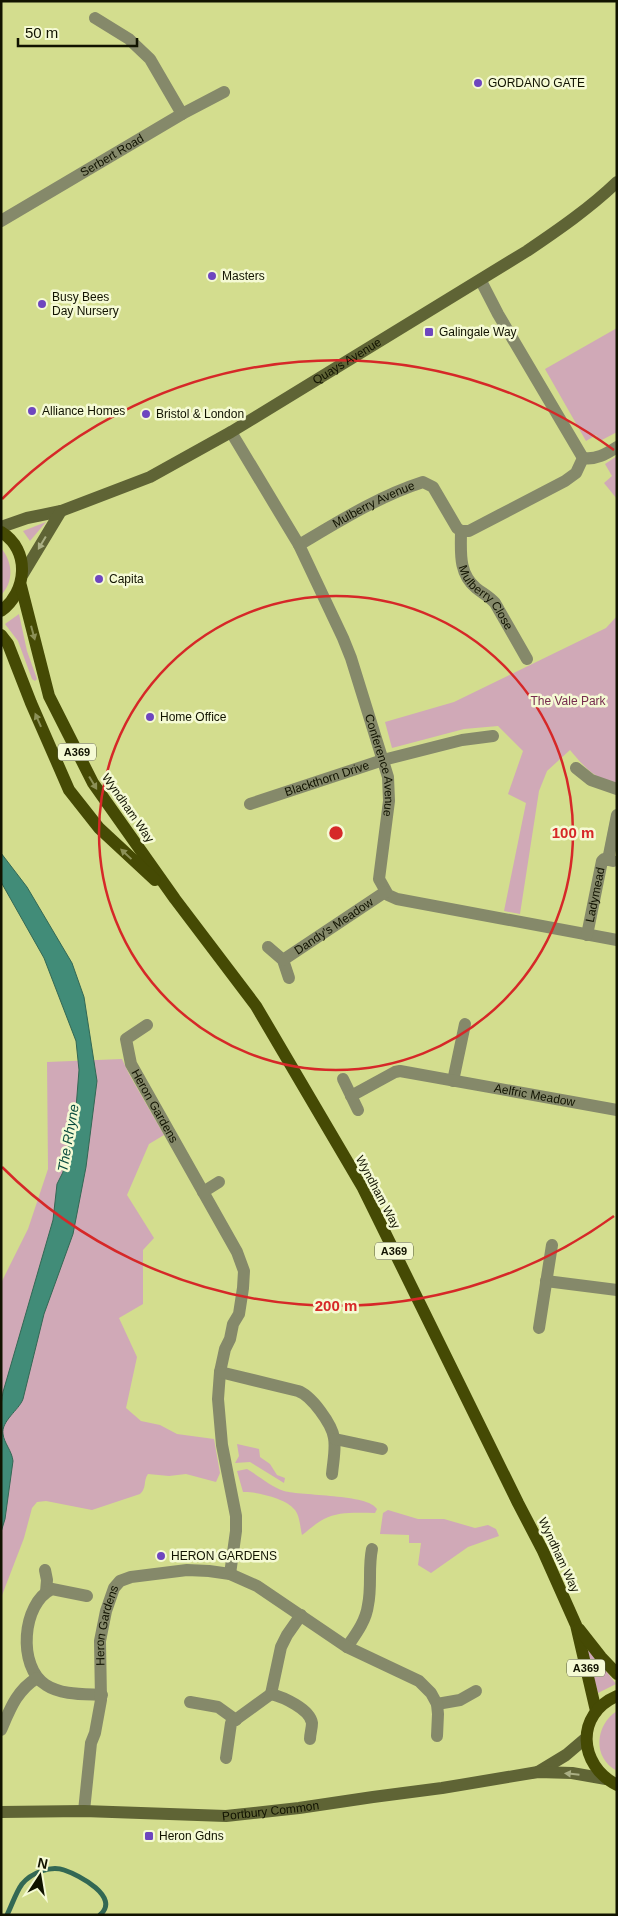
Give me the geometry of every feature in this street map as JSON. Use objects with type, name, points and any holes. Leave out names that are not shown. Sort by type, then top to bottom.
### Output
[{"type":"main road","name":"A369","points":[[1,532],[15,544],[18,550],[22,580]]},
{"type":"main road","points":[[1,611],[11,602],[22,580]]},
{"type":"main road","name":"Wyndham Way","points":[[22,580],[49,696],[92,783],[175,899],[256,1006],[363,1188],[543,1551],[576,1625],[596,1711]]},
{"type":"main road","name":"Wyndham Way","points":[[1,634],[8,644],[31,703],[69,790],[99,828],[175,899]]},
{"type":"main road","name":"Wyndham Way","points":[[576,1625],[617,1674]]},
{"type":"main road","points":[[611,1782],[594,1767],[588,1754],[586,1738],[588,1727],[596,1711],[610,1699],[617,1696]]},
{"type":"street","points":[[95,18],[129,39],[150,59],[182,114]]},
{"type":"street","name":"Serbert Road","points":[[1,221],[182,114],[224,92]]},
{"type":"street","name":"Quays Avenue","points":[[1,527],[27,518],[61,511],[150,477],[232,432],[481,281],[552,234],[601,197],[617,182]]},
{"type":"street","points":[[481,281],[498,314],[584,458]]},
{"type":"street","name":"Conference Avenue","points":[[232,432],[298,545],[343,638],[388,777],[389,800],[379,879],[386,892]]},
{"type":"street","points":[[584,458],[591,459],[601,456],[617,447]]},
{"type":"street","points":[[462,531],[469,531],[480,527],[565,481],[576,473],[584,458]]},
{"type":"street","name":"Mulberry Avenue","points":[[298,545],[351,515],[423,482],[429,483],[433,487],[456,526],[462,531]]},
{"type":"street","points":[[22,580],[61,511]]},
{"type":"street","name":"Mulberry Close","points":[[462,531],[461,558],[464,573],[473,586],[490,597],[495,603],[527,659]]},
{"type":"street","name":"Blackthorn Drive","points":[[250,804],[383,760],[462,740],[493,736]]},
{"type":"street","points":[[576,768],[591,780],[617,789]]},
{"type":"street","name":"Ladymead","points":[[587,935],[602,861],[604,859],[610,860],[617,814]]},
{"type":"street","points":[[386,892],[394,898],[617,940]]},
{"type":"street","name":"Dandy's Meadow","points":[[283,960],[386,892]]},
{"type":"street","name":"Dandy's Meadow","points":[[268,948],[283,960],[290,978]]},
{"type":"street","name":"Heron Gardens","points":[[147,1024],[126,1039],[130,1064],[237,1252],[244,1271],[239,1314],[234,1322],[230,1339],[225,1349],[220,1372],[218,1399],[218,1418],[236,1516],[236,1531],[230,1574]]},
{"type":"street","points":[[453,1081],[466,1024]]},
{"type":"street","name":"Aelfric Meadow","points":[[351,1096],[398,1071],[617,1110]]},
{"type":"street","points":[[343,1079],[358,1110]]},
{"type":"street","points":[[203,1192],[219,1182]]},
{"type":"street","points":[[539,1328],[552,1245]]},
{"type":"street","points":[[546,1281],[617,1290]]},
{"type":"street","points":[[220,1372],[304,1393],[332,1430],[335,1440],[332,1474]]},
{"type":"street","points":[[335,1440],[382,1450]]},
{"type":"street","points":[[347,1647],[361,1626],[367,1611],[369,1563],[372,1549]]},
{"type":"street","points":[[45,1570],[47,1580],[46,1592],[34,1608],[28,1631],[27,1655],[31,1668],[37,1678],[47,1686],[62,1692],[102,1695]]},
{"type":"street","name":"Heron Gardens","points":[[84,1811],[91,1743],[95,1733],[102,1695],[100,1642],[106,1611],[117,1584],[130,1577],[170,1572],[209,1571],[230,1574],[257,1586],[347,1647],[419,1682],[431,1694],[437,1704]]},
{"type":"street","points":[[46,1592],[54,1589],[87,1596]]},
{"type":"street","points":[[226,1758],[230,1725],[271,1694],[281,1647],[301,1615]]},
{"type":"street","points":[[1,1730],[19,1692],[37,1678]]},
{"type":"street","points":[[436,1736],[437,1704],[460,1700],[476,1691]]},
{"type":"street","points":[[271,1694],[288,1700],[306,1714],[312,1723],[310,1740]]},
{"type":"street","points":[[190,1702],[218,1707],[236,1720]]},
{"type":"street","name":"Portbury Common","points":[[538,1772],[566,1755],[586,1738]]},
{"type":"street","name":"Portbury Common","points":[[1,1812],[84,1811],[226,1816],[300,1808],[373,1796],[442,1788],[538,1772],[572,1774],[611,1782]]},
{"type":"green space","points":[[617,328],[617,432],[600,441],[596,435],[586,441],[545,369]]},
{"type":"green space","points":[[617,456],[617,499],[604,483],[612,476],[605,464]]},
{"type":"green space","points":[[46,522],[30,541],[23,531]]},
{"type":"green space","points":[[1,548],[8,559],[10,578],[1,595]]},
{"type":"green space","points":[[19,614],[27,651],[37,679],[35,681],[32,679],[18,641],[5,624]]},
{"type":"green space","name":"The Vale Park","points":[[617,616],[617,785],[590,772],[570,750],[547,771],[539,791],[520,914],[504,911],[526,803],[508,794],[523,751],[498,726],[464,729],[392,748],[385,722],[454,702],[606,628]]},
{"type":"green space","points":[[122,1059],[164,1135],[149,1144],[127,1195],[154,1238],[143,1250],[143,1304],[119,1318],[137,1357],[126,1408],[141,1421],[160,1425],[177,1434],[214,1439],[220,1473],[216,1482],[186,1474],[169,1476],[148,1474],[144,1489],[140,1494],[92,1510],[46,1501],[37,1502],[32,1508],[24,1538],[1,1598],[1,1283],[28,1229],[48,1169],[47,1062]]},
{"type":"green space","points":[[237,1444],[259,1449],[260,1457],[270,1464],[277,1475],[285,1478],[284,1483],[250,1462],[235,1463],[239,1456]]},
{"type":"green space","points":[[247,1469],[269,1484],[284,1491],[349,1498],[371,1504],[377,1509],[375,1513],[349,1513],[330,1516],[318,1522],[302,1535],[298,1514],[290,1505],[270,1496],[243,1492],[237,1471]]},
{"type":"green space","points":[[388,1510],[418,1519],[444,1519],[475,1528],[488,1525],[496,1529],[499,1536],[468,1547],[431,1573],[418,1565],[421,1543],[409,1543],[409,1535],[380,1534],[383,1513]]},
{"type":"green space","points":[[590,1650],[616,1684],[598,1693],[586,1652]]},
{"type":"green space","points":[[617,1711],[617,1771],[603,1758],[599,1741],[604,1724]]},
{"type":"water","points":[[1,853],[27,887],[72,963],[84,997],[97,1081],[86,1167],[73,1234],[44,1314],[23,1399],[7,1420],[3,1429],[13,1461],[5,1519],[1,1532],[1,1405],[3,1392],[53,1220],[57,1184],[63,1172],[64,1156],[69,1144],[76,1108],[79,1070],[76,1041],[44,958],[1,882]]},
{"type":"waterway","points":[[7,1915],[22,1884],[31,1876],[47,1869],[64,1870],[96,1888],[102,1894],[105,1901],[105,1908],[100,1915]]},
{"type":"place","name":"GORDANO GATE","points":[[478,83]]},
{"type":"place","name":"Masters","points":[[212,276]]},
{"type":"place","name":"Busy Bees Day Nursery","points":[[42,304]]},
{"type":"place","name":"Galingale Way","points":[[429,332]]},
{"type":"place","name":"Alliance Homes","points":[[32,411]]},
{"type":"place","name":"Bristol & London","points":[[146,414]]},
{"type":"place","name":"Capita","points":[[99,579]]},
{"type":"place","name":"Home Office","points":[[150,717]]},
{"type":"place","name":"HERON GARDENS","points":[[161,1556]]},
{"type":"place","name":"Heron Gdns","points":[[149,1836]]},
{"type":"water label","name":"The Rhyne","points":[[68,1138]]}]
